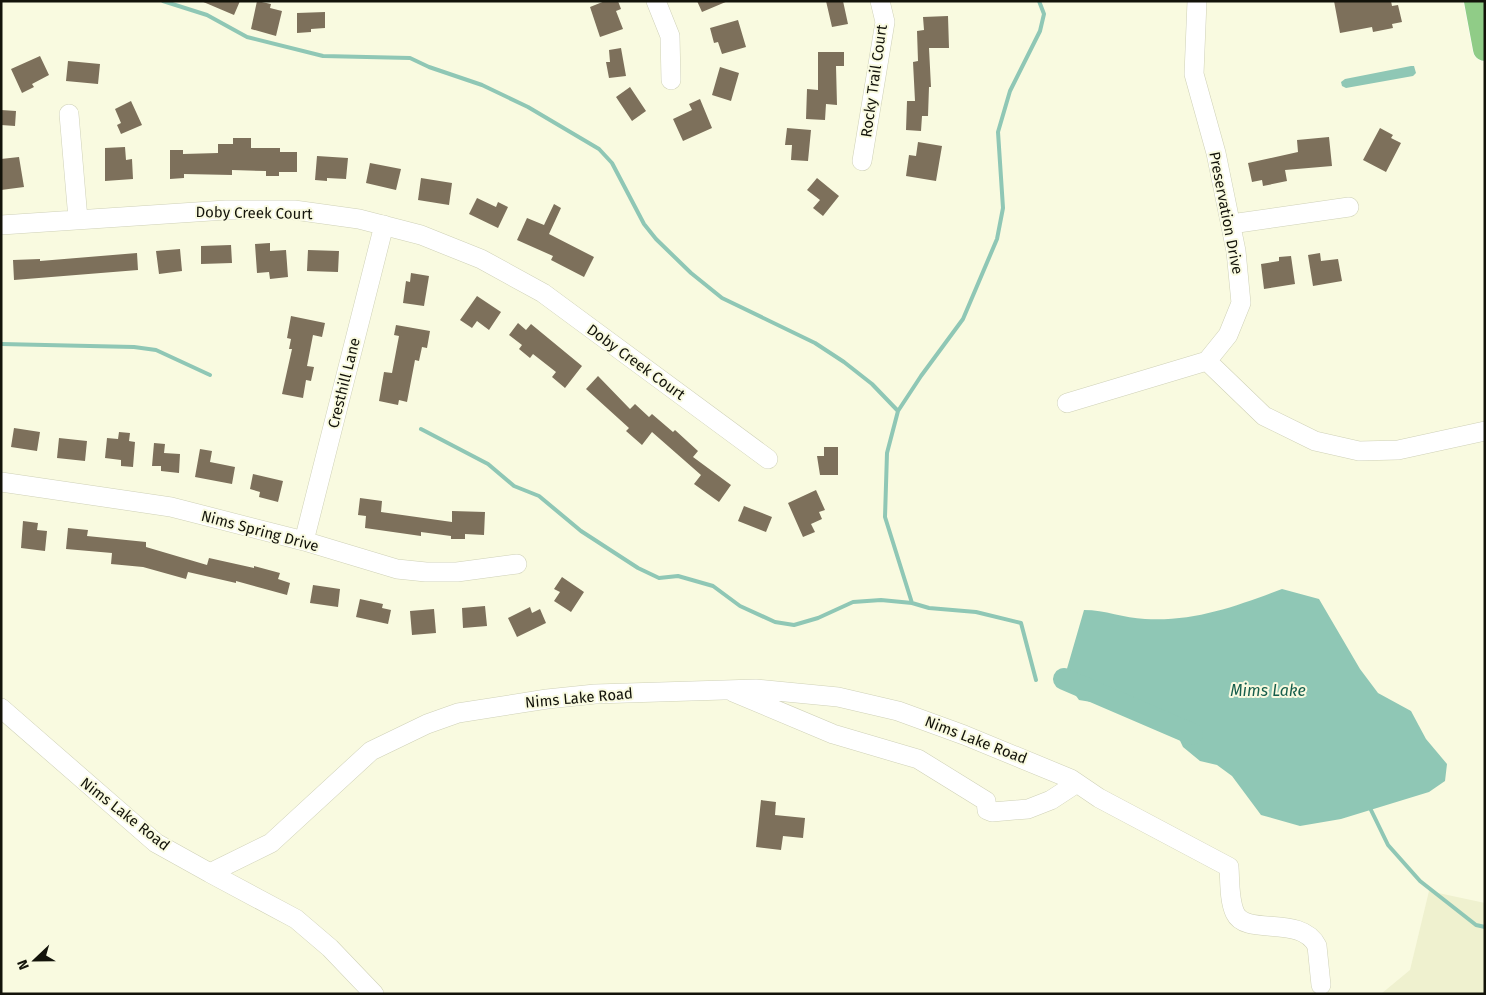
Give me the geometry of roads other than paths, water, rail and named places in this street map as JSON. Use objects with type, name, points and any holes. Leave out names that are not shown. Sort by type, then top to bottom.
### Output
[{"type":"main road","points":[[1476,1],[1485,49]]},
{"type":"street","points":[[656,1],[670,36],[672,80]]},
{"type":"street","name":"Rocky Trail Court","points":[[862,162],[884,22],[880,1]]},
{"type":"street","name":"Preservation Drive","points":[[1197,1],[1194,74],[1216,153],[1231,224],[1236,251],[1241,303],[1228,335],[1207,361]]},
{"type":"street","points":[[69,114],[78,219]]},
{"type":"street","points":[[1231,224],[1349,207]]},
{"type":"street","name":"Doby Creek Court","points":[[1,224],[226,210],[294,210],[359,219],[421,235],[481,259],[543,293],[768,459]]},
{"type":"street","name":"Cresthill Lane","points":[[304,541],[384,225]]},
{"type":"street","points":[[1067,403],[1207,361],[1264,416],[1315,442],[1359,451],[1398,450],[1485,431]]},
{"type":"street","name":"Nims Spring Drive","points":[[1,482],[171,507],[304,541],[397,569],[426,572],[457,572],[517,564]]},
{"type":"street","name":"Nims Lake Road","points":[[1,708],[71,771],[156,843],[210,873],[271,843],[371,751],[427,724],[458,713],[547,699],[642,692],[756,689],[838,697],[898,711],[1011,753],[1077,782],[1099,798],[1229,867],[1232,903],[1238,918],[1250,925],[1278,925],[1294,929],[1314,941],[1317,946],[1320,985]]},
{"type":"street","points":[[729,690],[833,734],[918,759],[977,793],[986,801],[987,810],[992,812],[1028,809],[1051,800],[1077,782]]},
{"type":"street","points":[[210,873],[296,919],[330,948],[374,994]]},
{"type":"water","points":[[1414,66],[1416,73],[1413,76],[1346,88],[1342,86],[1341,82],[1345,79]]},
{"type":"water","name":"Mims Lake","points":[[1282,589],[1319,599],[1360,669],[1378,693],[1411,711],[1426,739],[1447,764],[1445,781],[1429,792],[1341,819],[1300,826],[1261,815],[1232,776],[1217,765],[1200,761],[1183,747],[1175,730],[1152,712],[1079,700],[1064,679],[1084,610],[1145,619],[1181,618],[1215,612]]},
{"type":"waterway","points":[[163,1],[207,15],[247,37],[323,56],[410,58],[429,67],[482,85],[528,107],[599,149],[612,163],[644,224],[656,239],[691,273],[722,298],[815,343],[844,362],[872,384],[898,411]]},
{"type":"waterway","points":[[912,603],[885,517],[887,453],[898,411],[963,319],[997,239],[1003,208],[998,132],[1010,91],[1040,31],[1044,14],[1039,1]]},
{"type":"waterway","points":[[1,344],[134,347],[156,350],[210,375]]},
{"type":"waterway","points":[[421,429],[488,464],[514,486],[539,496],[581,531],[638,568],[659,578],[678,576],[713,586],[740,606],[775,622],[794,625],[818,618],[853,602],[881,600],[912,603],[929,608],[976,612],[1021,623],[1036,680]]},
{"type":"waterway","points":[[1064,679],[1192,734]]},
{"type":"waterway","points":[[1371,810],[1388,845],[1420,881],[1476,925],[1485,927]]}]
